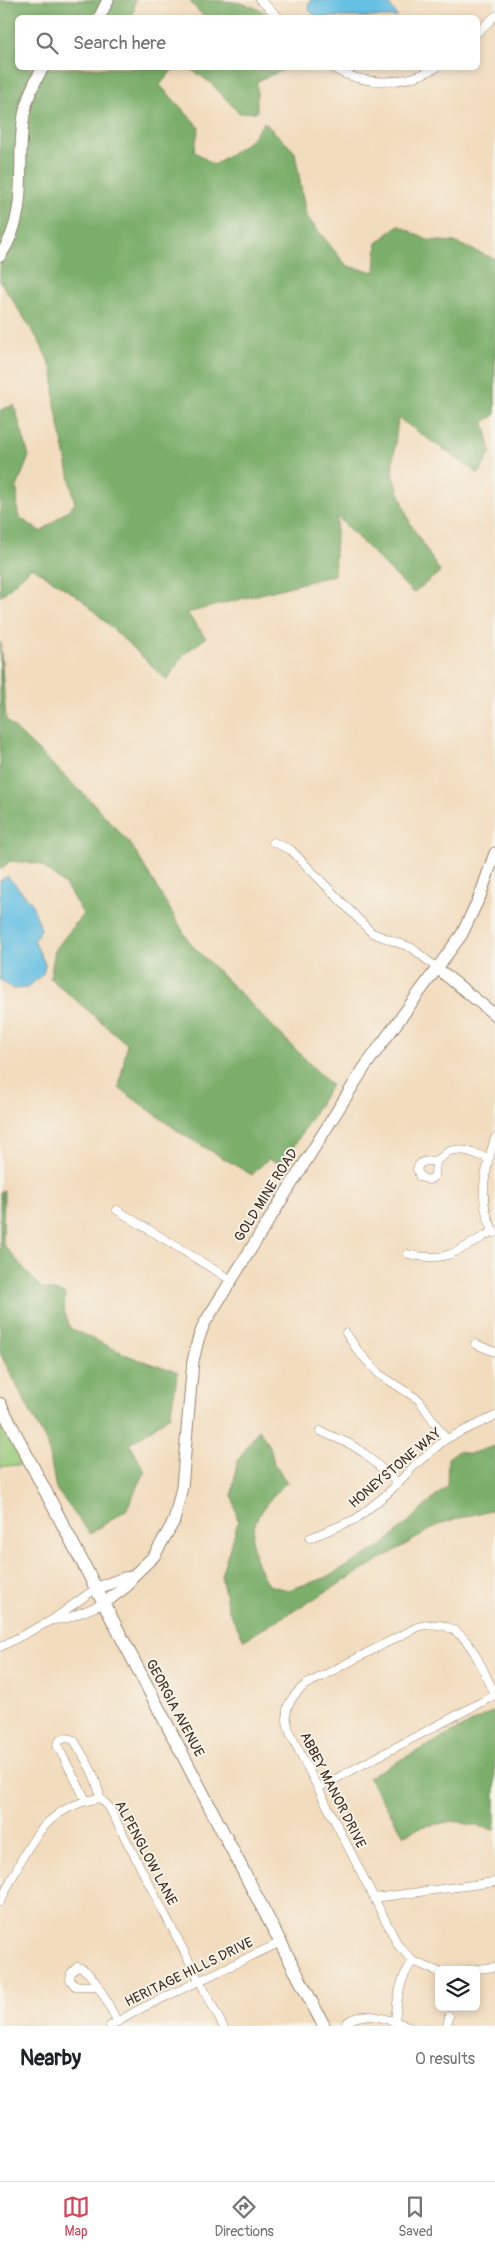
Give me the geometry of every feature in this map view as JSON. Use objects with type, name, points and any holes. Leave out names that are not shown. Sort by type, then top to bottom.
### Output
[{"type":"main road","name":"GEORGIA AVENUE","points":[[0,1404],[324,2026]]},
{"type":"street","points":[[100,15],[108,0]]},
{"type":"street","points":[[260,0],[277,15]]},
{"type":"street","points":[[480,30],[495,16]]},
{"type":"street","points":[[0,256],[5,249],[14,225],[11,133],[17,104],[24,90],[41,70]]},
{"type":"street","points":[[336,70],[347,76],[372,82],[390,82],[424,74],[432,70]]},
{"type":"street","points":[[273,842],[291,850],[372,933],[412,948],[495,1015]]},
{"type":"street","name":"GOLD MINE ROAD","points":[[52,1620],[65,1619],[103,1604],[128,1585],[132,1577],[157,1552],[168,1535],[177,1512],[184,1473],[195,1350],[204,1324],[364,1068],[438,969],[469,921],[483,889],[495,853]]},
{"type":"street","points":[[408,1254],[423,1258],[447,1257],[494,1232],[486,1214],[483,1196],[488,1158],[495,1138]]},
{"type":"street","points":[[436,1160],[450,1151],[463,1150],[488,1158]]},
{"type":"street","points":[[118,1210],[231,1280]]},
{"type":"street","points":[[346,1333],[358,1351],[379,1374],[418,1400],[446,1439]]},
{"type":"street","points":[[475,1344],[495,1352]]},
{"type":"street","name":"HONEYSTONE WAY","points":[[310,1538],[356,1519],[373,1507],[416,1464],[446,1439],[495,1416]]},
{"type":"street","points":[[320,1431],[350,1444],[364,1453],[398,1483]]},
{"type":"street","name":"GOLD MINE ROAD","points":[[0,1647],[52,1620],[95,1589],[124,1578],[132,1577]]},
{"type":"street","name":"ABBEY MANOR DRIVE","points":[[435,1970],[413,1961],[398,1945],[291,1735],[286,1720],[287,1708],[293,1695],[313,1681],[417,1627],[429,1623],[454,1629],[466,1641],[495,1694]]},
{"type":"street","points":[[318,1788],[495,1694]]},
{"type":"street","name":"ALPENGLOW LANE","points":[[86,1800],[60,1754],[57,1745],[60,1740],[67,1738],[74,1740],[94,1774],[100,1798],[109,1807],[223,2026]]},
{"type":"street","points":[[0,1902],[38,1831],[53,1817],[86,1800],[100,1798]]},
{"type":"street","points":[[374,1898],[495,1882]]},
{"type":"street","name":"HERITAGE HILLS DRIVE","points":[[110,2026],[281,1942]]},
{"type":"street","points":[[395,2022],[401,1982],[406,1970],[413,1961]]},
{"type":"street","points":[[480,1969],[495,1967]]},
{"type":"street","points":[[97,1986],[118,2021]]},
{"type":"street","points":[[346,2023],[352,2019],[370,2015],[408,2026]]},
{"type":"street","points":[[447,2026],[449,2016]]},
{"type":"green space","points":[[0,0],[135,0],[133,15],[15,15],[15,70],[172,70],[160,85],[199,127],[194,151],[214,165],[251,140],[264,122],[295,152],[306,216],[347,266],[375,272],[377,243],[398,225],[427,240],[454,242],[495,259],[495,415],[484,422],[491,452],[479,474],[398,418],[392,472],[410,523],[440,572],[413,593],[337,517],[334,575],[187,613],[206,638],[184,654],[167,680],[80,598],[32,567],[0,597],[0,410],[14,405],[29,456],[17,487],[18,516],[41,532],[75,504],[55,405],[53,371],[39,341],[0,281],[0,268],[4,251],[0,256]]},
{"type":"green space","points":[[191,0],[234,2],[254,7],[268,15],[202,15],[191,3]]},
{"type":"green space","points":[[192,70],[283,70],[257,81],[257,112],[239,113],[211,83]]},
{"type":"green space","points":[[0,642],[6,720],[94,804],[132,846],[190,943],[331,1085],[283,1164],[268,1159],[252,1175],[182,1134],[119,1088],[127,1044],[50,978],[55,950],[83,914],[66,886],[40,864],[10,861],[0,870]]},
{"type":"green space","points":[[4,1190],[3,1244],[41,1288],[65,1294],[64,1312],[71,1329],[134,1358],[178,1372],[170,1416],[130,1444],[145,1472],[126,1510],[90,1534],[56,1489],[48,1446],[0,1353],[0,1192]]},
{"type":"green space","points":[[0,1415],[25,1464],[0,1467]]},
{"type":"green space","points":[[259,1429],[271,1450],[274,1464],[287,1482],[265,1506],[254,1529],[252,1542],[254,1555],[268,1585],[288,1590],[325,1578],[382,1546],[447,1486],[448,1458],[458,1451],[469,1454],[495,1446],[495,1509],[442,1523],[244,1640],[228,1609],[221,1575],[238,1522],[232,1494],[237,1462]]},
{"type":"green space","points":[[495,1710],[495,1830],[453,1821],[421,1827],[404,1835],[368,1777]]},
{"type":"water","points":[[310,0],[385,0],[396,15],[313,15],[308,8]]},
{"type":"water","points":[[7,876],[31,902],[41,929],[34,941],[45,964],[43,974],[27,988],[13,989],[0,980],[0,881]]}]
